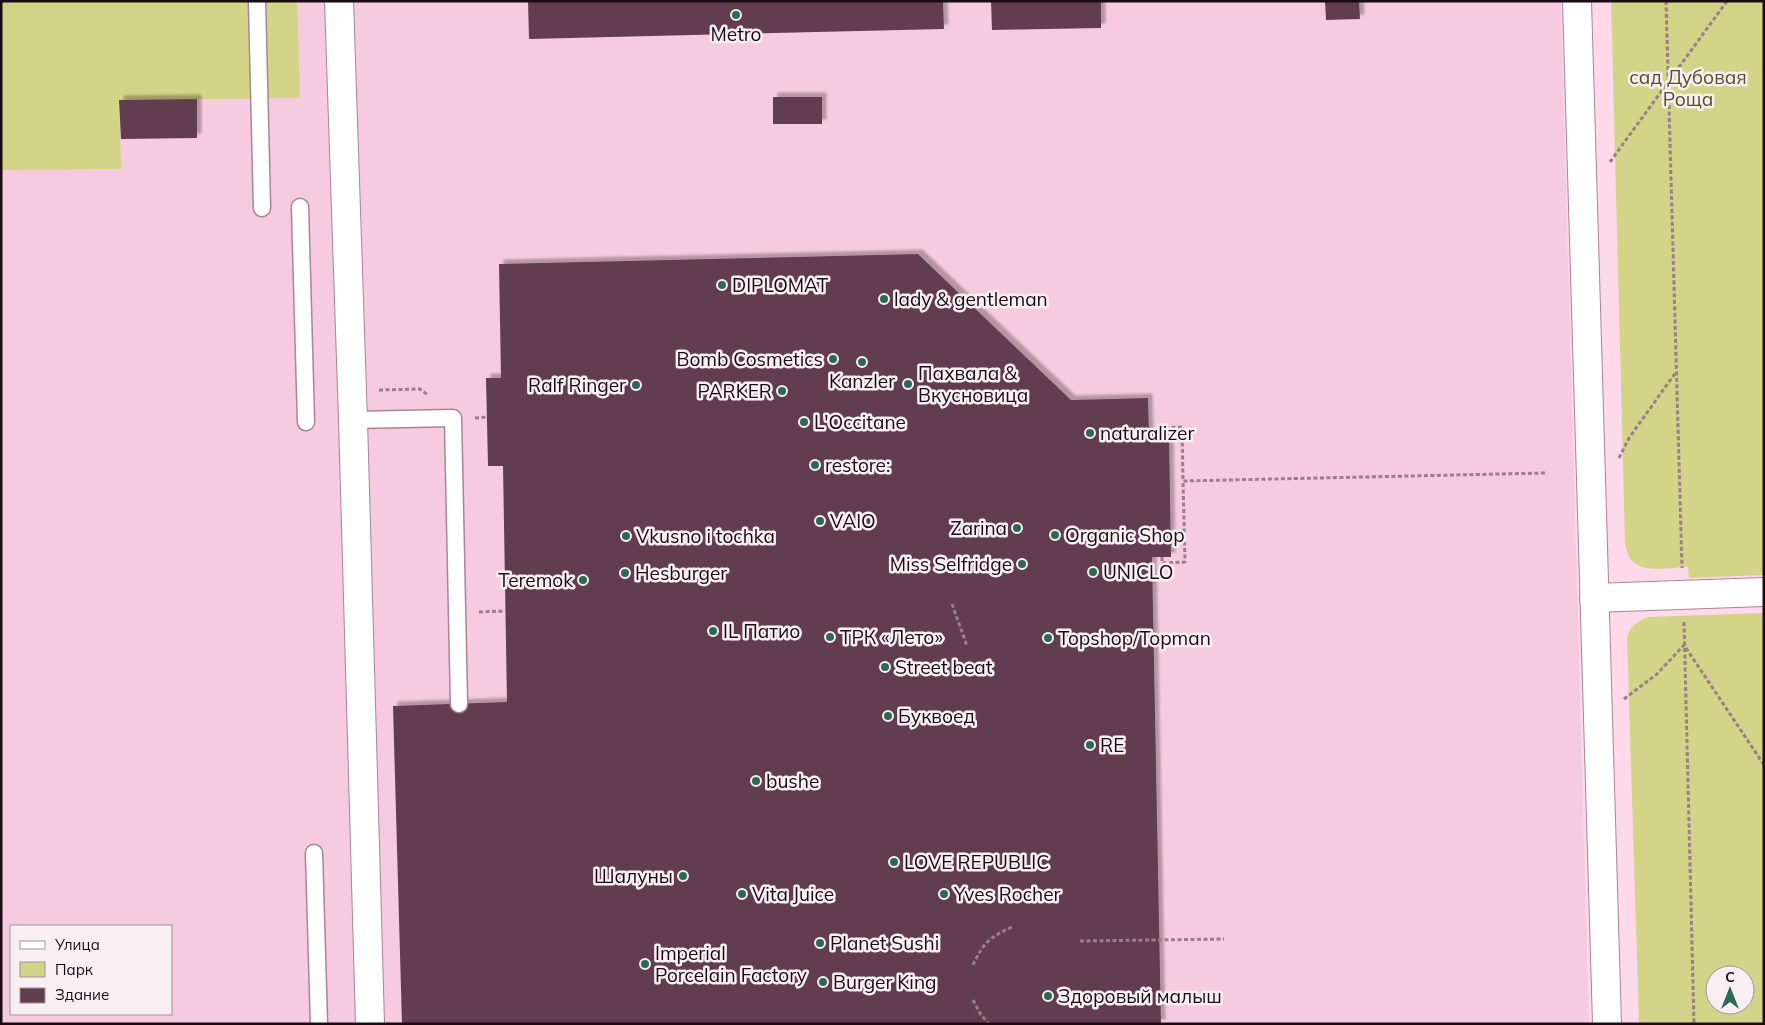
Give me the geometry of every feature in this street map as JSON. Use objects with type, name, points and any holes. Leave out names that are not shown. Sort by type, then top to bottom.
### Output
[{"type":"street","points":[[339,1],[354,420],[370,1024]]},
{"type":"street","points":[[1577,1],[1607,1024]]},
{"type":"street","points":[[1594,598],[1764,592]]},
{"type":"lane","points":[[257,1],[262,208]]},
{"type":"lane","points":[[300,207],[306,422]]},
{"type":"lane","points":[[354,420],[453,418],[459,704]]},
{"type":"lane","points":[[314,853],[319,1024]]},
{"type":"path","points":[[1666,1],[1682,576]]},
{"type":"path","points":[[1610,162],[1727,1]]},
{"type":"path","points":[[1618,459],[1629,438],[1677,371]]},
{"type":"path","points":[[1158,434],[1158,428],[1182,427],[1185,562],[1162,563],[1162,557]]},
{"type":"path","points":[[1183,481],[1545,472]]},
{"type":"path","points":[[952,604],[967,646]]},
{"type":"path","points":[[1684,620],[1694,1024]]},
{"type":"path","points":[[1624,700],[1656,674],[1684,645]]},
{"type":"path","points":[[1684,645],[1764,765]]},
{"type":"path","points":[[973,965],[988,941],[997,934],[1012,927]]},
{"type":"path","points":[[1080,941],[1224,939]]},
{"type":"path","points":[[973,1000],[981,1015],[989,1024]]},
{"type":"shaded area","points":[[1,1],[1561,1],[1589,1024],[1,1024]]},
{"type":"green space","points":[[1,1],[297,1],[300,98],[119,100],[121,169],[1,170]]},
{"type":"green space","name":"сад Дубовая Роща","points":[[1611,1],[1764,1],[1764,575],[1689,578],[1688,567],[1657,569],[1641,567],[1630,558],[1625,543]]},
{"type":"green space","points":[[1764,613],[1764,1024],[1639,1024],[1627,638],[1630,630],[1648,617]]},
{"type":"building","name":"Metro","points":[[528,1],[943,1],[944,29],[529,39]]},
{"type":"building","points":[[991,1],[1101,1],[1101,28],[992,30]]},
{"type":"building","points":[[1325,1],[1359,1],[1360,19],[1326,20]]},
{"type":"building","points":[[773,97],[822,97],[822,124],[773,124]]},
{"type":"building","points":[[197,99],[197,138],[121,139],[119,100]]},
{"type":"building","name":"ТРК «Лето»","points":[[918,254],[1071,400],[1148,398],[1149,434],[1169,434],[1171,557],[1152,557],[1161,1024],[402,1024],[393,706],[507,702],[503,466],[488,466],[486,378],[501,378],[499,264]]},
{"type":"place","name":"Metro","points":[[736,15]]},
{"type":"place","name":"DIPLOMAT","points":[[722,285]]},
{"type":"place","name":"lady & gentleman","points":[[884,299]]},
{"type":"place","name":"Bomb Cosmetics","points":[[833,359]]},
{"type":"place","name":"Kanzler","points":[[862,362]]},
{"type":"place","name":"Пахвала & Вкусновица","points":[[908,384]]},
{"type":"place","name":"Ralf Ringer","points":[[636,385]]},
{"type":"place","name":"PARKER","points":[[782,391]]},
{"type":"place","name":"L'Occitane","points":[[804,422]]},
{"type":"place","name":"naturalizer","points":[[1090,433]]},
{"type":"place","name":"restore:","points":[[815,465]]},
{"type":"place","name":"VAIO","points":[[820,521]]},
{"type":"place","name":"Zarina","points":[[1017,528]]},
{"type":"place","name":"Organic Shop","points":[[1055,535]]},
{"type":"place","name":"Vkusno i tochka","points":[[626,536]]},
{"type":"place","name":"Miss Selfridge","points":[[1022,564]]},
{"type":"place","name":"UNICLO","points":[[1093,572]]},
{"type":"place","name":"Hesburger","points":[[625,573]]},
{"type":"place","name":"Teremok","points":[[583,580]]},
{"type":"place","name":"IL Патио","points":[[713,631]]},
{"type":"place","name":"ТРК «Лето»","points":[[830,637]]},
{"type":"place","name":"Topshop/Topman","points":[[1048,638]]},
{"type":"place","name":"Street beat","points":[[885,667]]},
{"type":"place","name":"Буквоед","points":[[888,716]]},
{"type":"place","name":"RE","points":[[1090,745]]},
{"type":"place","name":"bushe","points":[[756,781]]},
{"type":"place","name":"LOVE REPUBLIC","points":[[894,862]]},
{"type":"place","name":"Шалуны","points":[[683,876]]},
{"type":"place","name":"Vita Juice","points":[[742,894]]},
{"type":"place","name":"Yves Rocher","points":[[944,894]]},
{"type":"place","name":"Planet Sushi","points":[[820,943]]},
{"type":"place","name":"Imperial Porcelain Factory","points":[[645,964]]},
{"type":"place","name":"Burger King","points":[[823,982]]},
{"type":"place","name":"Здоровый малыш","points":[[1048,996]]}]
